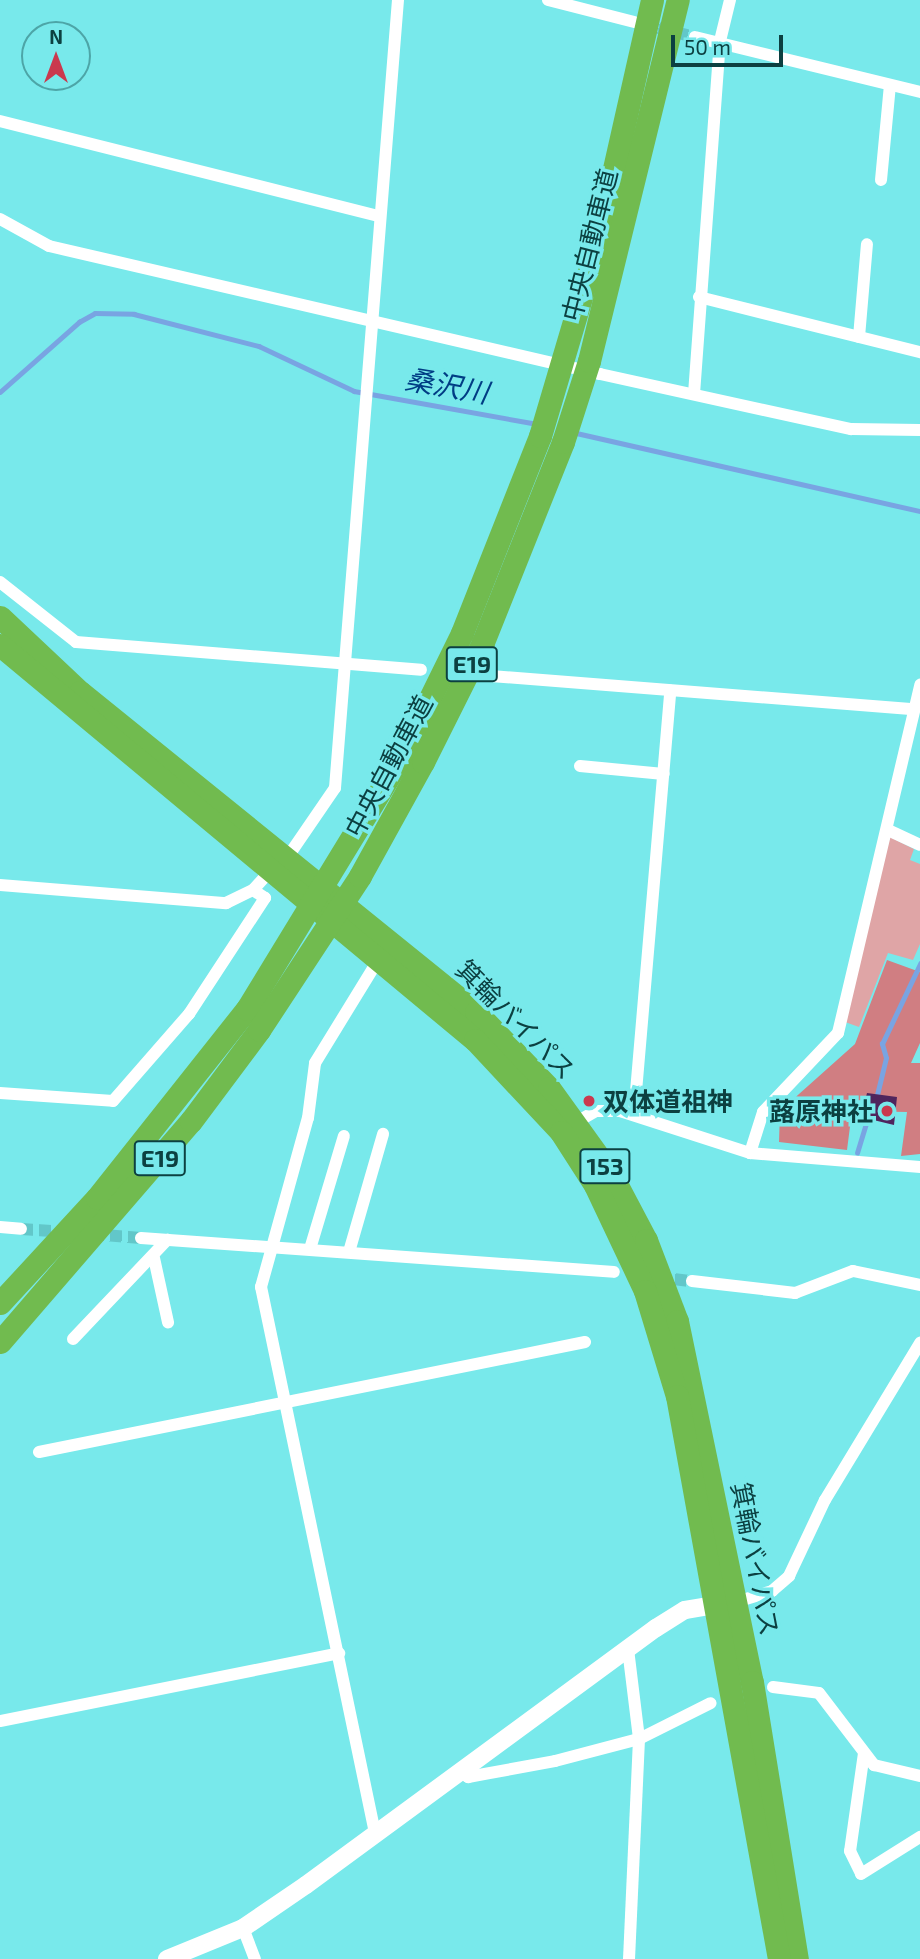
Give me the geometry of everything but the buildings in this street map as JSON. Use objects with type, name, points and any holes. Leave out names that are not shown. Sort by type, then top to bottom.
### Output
[{"type":"highway","name":"中央自動車道","points":[[0,1342],[191,1121],[307,962],[360,876],[483,642],[551,439],[566,357],[652,0]]},
{"type":"highway","name":"中央自動車道","points":[[0,1303],[174,1105],[290,943],[342,861],[462,633],[589,362],[680,3]]},
{"type":"highway","name":"箕輪バイパス","points":[[0,617],[80,692],[279,864],[521,1084],[561,1132],[626,1244],[677,1396],[726,1603],[797,1959]]},
{"type":"highway","name":"箕輪バイパス","points":[[0,645],[279,864],[476,1012],[575,1124],[646,1240],[677,1321],[726,1603],[779,1959]]},
{"type":"street","points":[[0,885],[226,902],[253,890],[279,864],[335,788],[398,0]]},
{"type":"street","points":[[548,0],[634,22]]},
{"type":"street","points":[[694,394],[699,297],[720,41],[730,0]]},
{"type":"street","points":[[695,37],[920,92]]},
{"type":"street","points":[[881,180],[890,85]]},
{"type":"street","points":[[0,121],[379,216]]},
{"type":"street","points":[[0,219],[49,246],[372,321],[852,429],[920,430]]},
{"type":"street","points":[[859,337],[867,244]]},
{"type":"street","points":[[699,297],[920,352]]},
{"type":"street","points":[[0,582],[76,642],[421,670]]},
{"type":"street","points":[[491,676],[915,709]]},
{"type":"street","points":[[750,1153],[763,1112],[838,1033],[888,830],[920,685]]},
{"type":"street","points":[[634,1115],[670,691]]},
{"type":"street","points":[[580,766],[663,774]]},
{"type":"street","points":[[888,830],[920,845]]},
{"type":"street","points":[[0,1093],[113,1101],[189,1014],[265,898],[253,890]]},
{"type":"street","points":[[374,1833],[339,1653],[261,1287],[308,1118],[315,1063],[380,957]]},
{"type":"street","points":[[575,1124],[596,1111],[634,1115],[750,1153],[920,1167]]},
{"type":"street","points":[[349,1252],[383,1134]]},
{"type":"street","points":[[310,1249],[344,1136]]},
{"type":"street","points":[[0,1227],[21,1229]]},
{"type":"street","points":[[141,1238],[614,1272]]},
{"type":"street","points":[[72,1339],[154,1258],[167,1240]]},
{"type":"street","points":[[154,1258],[168,1322]]},
{"type":"street","points":[[692,1281],[795,1293],[853,1271],[920,1285]]},
{"type":"street","points":[[39,1452],[585,1342]]},
{"type":"street","points":[[167,1959],[243,1928],[628,1649],[685,1611],[772,1591],[789,1576],[825,1500],[920,1343]]},
{"type":"street","points":[[628,1649],[639,1739],[629,1959]]},
{"type":"street","points":[[0,1721],[339,1653]]},
{"type":"street","points":[[773,1687],[819,1693],[874,1765],[920,1776]]},
{"type":"street","points":[[458,1771],[468,1777],[530,1766],[639,1739],[711,1703]]},
{"type":"street","points":[[864,1753],[850,1851],[862,1874],[920,1837]]},
{"type":"street","points":[[243,1928],[255,1959]]},
{"type":"shaded area","points":[[890,837],[914,849],[910,860],[920,864],[920,944],[913,960],[888,953],[859,1027],[845,1022]]},
{"type":"shaded area","points":[[887,960],[920,972],[920,1043],[911,1063],[920,1063],[920,1154],[901,1156],[907,1112],[852,1111],[847,1150],[779,1142],[780,1111],[855,1044]]},
{"type":"waterway","name":"桑沢川","points":[[0,392],[79,322],[95,313],[134,314],[259,346],[354,391],[537,424]]},
{"type":"waterway","name":"桑沢川","points":[[572,432],[920,511]]},
{"type":"waterway","points":[[876,1099],[886,1058],[882,1044],[920,964]]},
{"type":"waterway","points":[[857,1153],[867,1121]]},
{"type":"tunnel","points":[[641,24],[695,37]]},
{"type":"tunnel","points":[[21,1229],[67,1232]]},
{"type":"tunnel","points":[[92,1234],[141,1238]]},
{"type":"tunnel","points":[[657,1277],[692,1281]]},
{"type":"place","name":"双体道祖神","points":[[589,1101]]},
{"type":"place","name":"蕗原神社","points":[[887,1111]]}]
